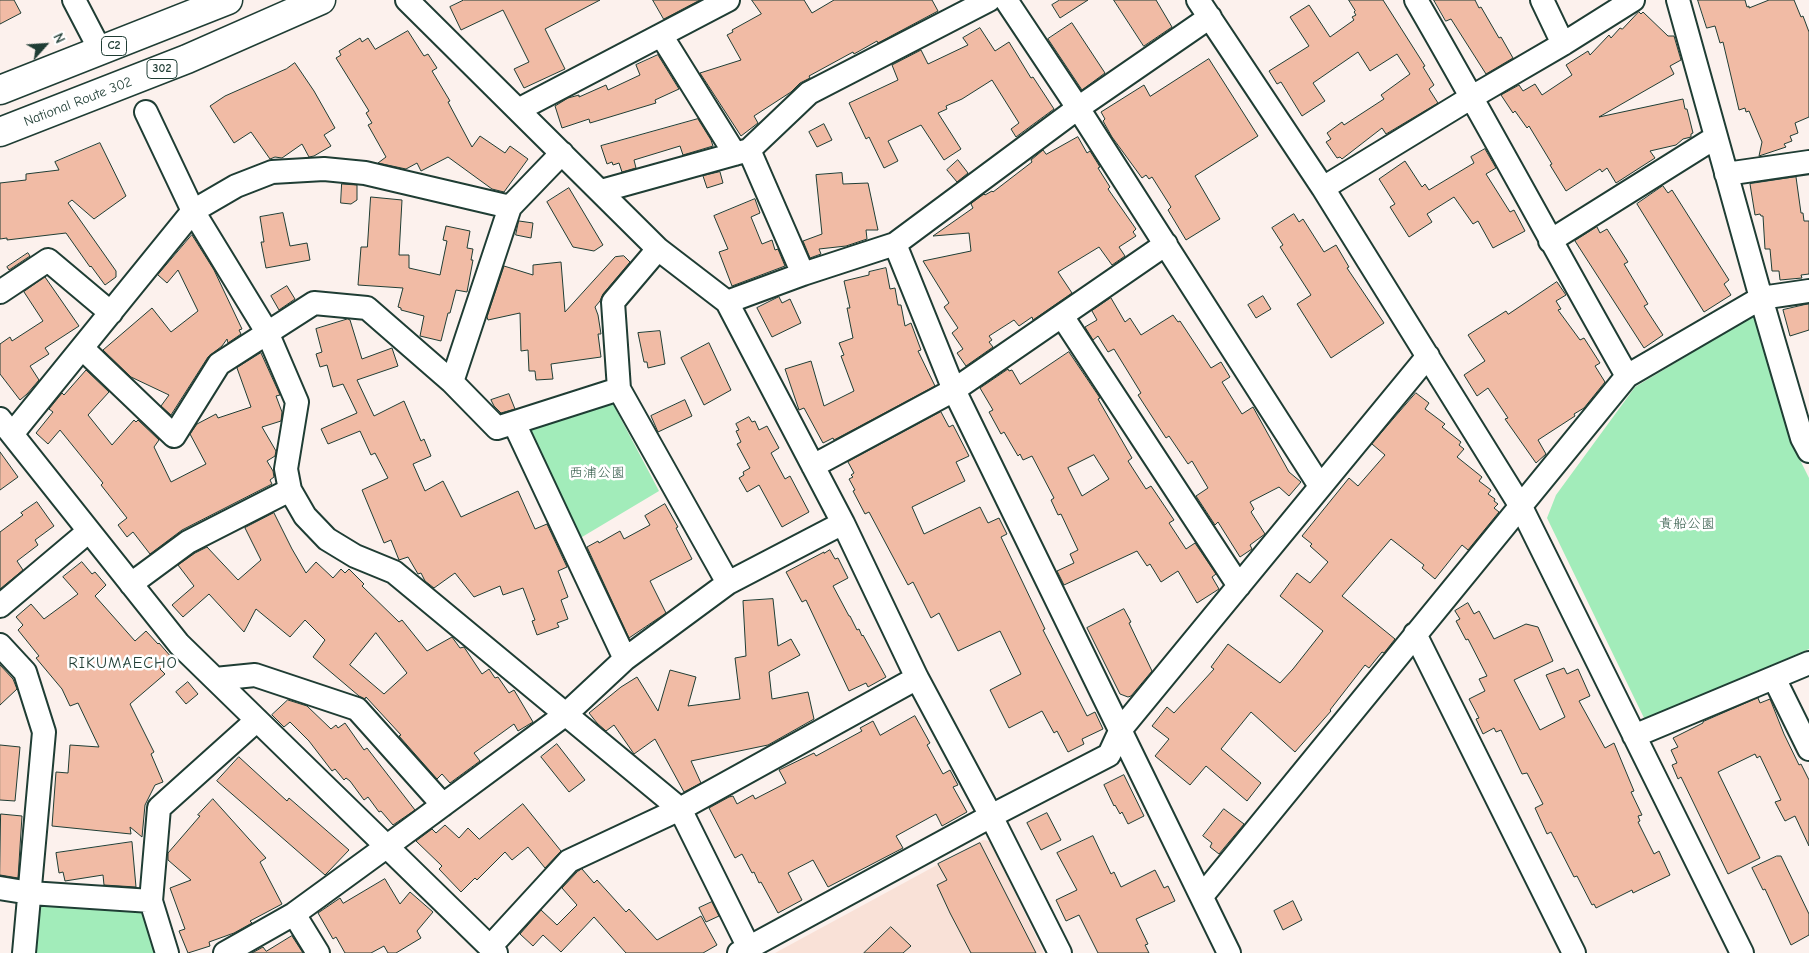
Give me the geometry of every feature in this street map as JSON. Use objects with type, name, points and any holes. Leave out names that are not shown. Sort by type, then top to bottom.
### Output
[{"type":"highway","points":[[0,84],[173,17],[209,0]]},
{"type":"highway","name":"C2","points":[[0,90],[228,0]]},
{"type":"highway","name":"C2","points":[[0,114],[62,93],[186,45],[288,0]]},
{"type":"highway","name":"National Route 302","points":[[0,132],[187,59],[322,0]]},
{"type":"street","points":[[74,0],[98,46]]},
{"type":"street","points":[[407,0],[658,248],[727,302],[842,523],[917,678],[1060,953]]},
{"type":"street","points":[[518,110],[728,0]]},
{"type":"street","points":[[600,191],[742,152],[809,93],[989,0]]},
{"type":"street","points":[[1006,0],[1166,244],[1320,486]]},
{"type":"street","points":[[1416,0],[1627,376]]},
{"type":"street","points":[[1542,0],[1563,44]]},
{"type":"street","points":[[1323,188],[1633,0]]},
{"type":"street","points":[[1678,0],[1761,298],[1802,438],[1809,451]]},
{"type":"street","points":[[727,302],[803,274],[895,244],[1078,108],[1204,9],[1323,188],[1520,505],[1742,953]]},
{"type":"street","points":[[661,35],[742,152],[803,274]]},
{"type":"street","points":[[146,112],[193,211],[267,332],[296,402],[286,469],[290,490],[305,516],[327,539],[355,556],[394,572],[680,809],[744,950],[990,816],[1108,755],[1121,730],[1428,356]]},
{"type":"street","points":[[1550,241],[1716,137]]},
{"type":"street","points":[[452,382],[510,207],[562,153]]},
{"type":"street","points":[[1726,174],[1809,162]]},
{"type":"street","points":[[510,207],[365,173],[324,169],[272,172],[236,186],[193,211],[82,348],[6,426],[179,644],[386,848],[493,950],[568,861],[680,809],[917,678]]},
{"type":"street","points":[[895,244],[954,390],[1229,953]]},
{"type":"street","points":[[813,466],[954,390],[1166,244]]},
{"type":"street","points":[[658,248],[612,302],[619,389],[728,583]]},
{"type":"street","points":[[0,292],[48,260],[110,313]]},
{"type":"street","points":[[1202,896],[1627,376],[1761,298],[1809,291]]},
{"type":"street","points":[[82,348],[174,436],[219,364],[314,303],[367,308],[452,382],[496,428],[619,389]]},
{"type":"street","points":[[1062,316],[1239,586]]},
{"type":"street","points":[[514,423],[625,659]]},
{"type":"street","points":[[131,584],[188,542],[290,490]]},
{"type":"street","points":[[225,953],[294,914],[386,848],[566,714],[625,659],[728,583],[842,523]]},
{"type":"street","points":[[0,606],[88,531]]},
{"type":"street","points":[[1416,634],[1574,953]]},
{"type":"street","points":[[0,645],[25,672],[44,732],[24,953]]},
{"type":"street","points":[[1634,736],[1809,663]]},
{"type":"street","points":[[215,679],[255,675],[357,710],[443,805]]},
{"type":"street","points":[[1774,678],[1809,749]]},
{"type":"street","points":[[167,953],[151,901],[159,808],[257,720]]},
{"type":"street","points":[[0,888],[30,893],[151,901]]},
{"type":"street","points":[[294,914],[318,953]]},
{"type":"shaded area","points":[[983,840],[990,841],[1044,953],[775,953]]},
{"type":"green space","name":"貴船公園","points":[[1755,315],[1792,444],[1809,478],[1809,649],[1645,720],[1547,518],[1556,495],[1635,387]]},
{"type":"green space","name":"西浦公園","points":[[612,402],[659,491],[577,540],[528,431]]},
{"type":"green space","points":[[41,903],[142,909],[155,953],[36,953]]},
{"type":"building","points":[[0,0],[14,0],[21,13],[0,24]]},
{"type":"building","points":[[464,0],[600,0],[545,29],[565,69],[524,88],[514,69],[529,62],[503,10],[461,30],[450,7]]},
{"type":"building","points":[[653,0],[700,0],[664,19]]},
{"type":"building","points":[[752,0],[804,0],[812,13],[834,0],[932,0],[938,11],[878,43],[877,41],[854,54],[853,52],[809,76],[810,78],[800,83],[791,92],[754,116],[758,123],[741,136],[700,73],[741,60],[727,35],[733,32],[732,30],[761,14]]},
{"type":"building","points":[[1060,0],[1088,0],[1060,18],[1052,5]]},
{"type":"building","points":[[1114,0],[1156,0],[1172,27],[1144,46]]},
{"type":"building","points":[[1349,0],[1383,0],[1425,66],[1423,67],[1434,85],[1429,89],[1438,103],[1386,134],[1382,128],[1342,159],[1340,157],[1337,158],[1326,142],[1331,139],[1327,133],[1342,122],[1344,125],[1384,99],[1381,95],[1410,74],[1397,54],[1370,71],[1358,52],[1313,83],[1325,101],[1302,116],[1281,82],[1277,84],[1269,71],[1309,46],[1290,17],[1309,5],[1330,37],[1354,20],[1352,17],[1356,15],[1355,11]]},
{"type":"building","points":[[1434,0],[1475,0],[1513,58],[1486,74],[1451,19],[1446,21]]},
{"type":"building","points":[[1698,0],[1745,0],[1749,8],[1769,0],[1794,0],[1809,32],[1809,117],[1795,123],[1798,133],[1790,136],[1792,141],[1784,144],[1786,147],[1759,156],[1762,142],[1749,111],[1746,112],[1745,108],[1739,110],[1723,42],[1720,43],[1715,26],[1707,28]]},
{"type":"building","points":[[1639,12],[1641,14],[1643,12],[1668,36],[1674,36],[1681,60],[1670,66],[1674,74],[1599,117],[1683,99],[1693,133],[1691,137],[1683,139],[1676,145],[1650,151],[1655,158],[1616,183],[1607,168],[1602,172],[1600,169],[1566,191],[1529,126],[1527,128],[1515,111],[1513,113],[1501,95],[1519,85],[1523,91],[1535,84],[1542,95],[1572,75],[1566,65],[1588,51],[1590,55],[1609,35],[1611,38]]},
{"type":"building","points":[[1072,23],[1105,73],[1082,90],[1048,39]]},
{"type":"building","points":[[980,28],[995,51],[1009,42],[1031,78],[1033,77],[1054,109],[1016,137],[1011,129],[1019,123],[992,80],[962,99],[946,106],[947,109],[938,113],[961,149],[944,160],[921,125],[888,141],[898,161],[884,168],[869,137],[866,139],[849,103],[898,80],[892,65],[921,50],[928,64],[968,45],[963,38]]},
{"type":"building","points":[[408,31],[424,56],[428,54],[437,68],[432,71],[450,101],[448,102],[472,147],[480,136],[505,153],[510,146],[528,159],[504,192],[492,189],[448,157],[421,171],[417,163],[406,169],[378,163],[386,157],[368,125],[372,123],[366,113],[369,111],[336,58],[341,55],[339,51],[360,38],[362,42],[368,38],[375,49]]},
{"type":"building","points":[[658,55],[679,89],[655,100],[656,103],[590,123],[589,119],[562,128],[555,106],[568,98],[579,95],[579,97],[606,85],[608,90],[640,75],[636,65]]},
{"type":"building","points":[[1209,59],[1258,136],[1195,176],[1220,219],[1186,240],[1168,210],[1171,207],[1152,177],[1149,179],[1146,175],[1142,178],[1112,137],[1103,121],[1105,119],[1101,112],[1144,85],[1150,96]]},
{"type":"building","points":[[295,63],[314,91],[335,128],[324,135],[331,146],[309,157],[302,144],[282,158],[275,157],[270,159],[251,132],[234,143],[210,106],[225,96],[286,69]]},
{"type":"building","points":[[698,119],[713,146],[683,155],[680,146],[634,160],[636,168],[622,172],[619,163],[613,165],[612,162],[607,164],[601,146]]},
{"type":"building","points":[[824,124],[832,140],[817,147],[809,132]]},
{"type":"building","points":[[1078,137],[1087,153],[1090,151],[1100,167],[1098,168],[1110,187],[1108,189],[1136,229],[1133,232],[1136,236],[1119,247],[1125,256],[1112,265],[1099,247],[1058,272],[1072,293],[1033,320],[1032,317],[1019,326],[1014,320],[989,336],[992,340],[989,342],[993,347],[966,366],[957,353],[963,349],[952,333],[958,328],[944,307],[949,303],[923,261],[971,251],[969,233],[933,236],[973,208],[971,204],[973,202],[984,194],[993,192],[1032,162],[1031,160],[1043,150],[1046,154]]},
{"type":"building","points":[[100,143],[126,196],[94,219],[72,200],[68,203],[116,271],[116,277],[105,285],[66,233],[7,240],[7,238],[0,239],[0,183],[26,180],[26,174],[59,170],[55,162]]},
{"type":"building","points":[[1485,149],[1496,168],[1486,174],[1510,212],[1514,210],[1525,231],[1493,248],[1478,221],[1473,224],[1454,197],[1427,214],[1432,222],[1409,237],[1390,207],[1395,204],[1379,179],[1405,161],[1422,187],[1425,184],[1429,190],[1474,163],[1471,157]]},
{"type":"building","points":[[958,160],[968,173],[957,182],[947,170]]},
{"type":"building","points":[[720,172],[723,183],[707,188],[703,176]]},
{"type":"building","points":[[842,173],[843,184],[868,183],[878,230],[866,230],[867,239],[846,246],[819,249],[821,254],[810,258],[803,241],[822,234],[816,175]]},
{"type":"building","points":[[1796,177],[1801,213],[1803,213],[1804,221],[1809,221],[1809,274],[1801,275],[1802,278],[1780,280],[1779,271],[1772,271],[1770,249],[1765,249],[1763,216],[1760,214],[1755,215],[1750,184]]},
{"type":"building","points":[[342,184],[357,185],[357,200],[351,204],[341,203]]},
{"type":"building","points":[[1663,186],[1668,193],[1672,190],[1729,280],[1724,284],[1731,295],[1704,312],[1637,204]]},
{"type":"building","points":[[569,188],[603,245],[594,251],[573,247],[547,202]]},
{"type":"building","points":[[371,197],[402,200],[399,255],[409,255],[409,268],[440,275],[447,241],[443,240],[446,226],[470,231],[467,248],[473,249],[471,260],[473,260],[467,292],[456,290],[441,341],[420,336],[424,316],[401,310],[398,307],[403,288],[358,285],[361,247],[367,247]]},
{"type":"building","points":[[755,199],[760,213],[751,217],[762,244],[772,240],[775,250],[778,249],[785,266],[732,286],[719,252],[728,249],[714,216]]},
{"type":"building","points":[[283,213],[290,246],[307,243],[310,260],[266,268],[261,242],[264,242],[260,217]]},
{"type":"building","points":[[1294,214],[1299,222],[1303,219],[1324,252],[1336,245],[1349,267],[1347,268],[1384,323],[1331,358],[1297,304],[1311,295],[1280,247],[1283,245],[1272,228]]},
{"type":"building","points":[[519,221],[533,223],[531,238],[516,235]]},
{"type":"building","points":[[1597,227],[1600,233],[1607,229],[1628,262],[1624,264],[1648,304],[1644,306],[1663,335],[1644,348],[1575,241]]},
{"type":"building","points":[[192,235],[214,270],[242,329],[239,330],[241,334],[228,343],[227,339],[222,346],[208,357],[171,415],[161,406],[169,395],[131,377],[103,350],[152,308],[171,332],[198,311],[178,270],[167,283],[158,275]]},
{"type":"building","points":[[28,253],[30,256],[9,270],[7,267]]},
{"type":"building","points":[[624,256],[630,262],[603,294],[595,307],[601,334],[598,334],[601,357],[551,364],[553,379],[536,380],[535,371],[529,371],[528,350],[521,351],[520,313],[488,320],[487,317],[504,266],[533,275],[533,265],[561,262],[565,312],[615,257]]},
{"type":"building","points":[[886,268],[890,289],[895,288],[898,305],[901,305],[905,326],[911,323],[921,350],[918,351],[935,386],[834,440],[833,438],[823,443],[804,408],[799,410],[785,369],[811,361],[824,406],[854,391],[841,356],[844,355],[839,343],[853,338],[847,308],[850,308],[844,281],[869,275],[869,272]]},
{"type":"building","points":[[45,277],[79,326],[45,348],[49,354],[30,366],[39,380],[20,400],[0,374],[0,344],[10,337],[12,341],[43,321],[24,292]]},
{"type":"building","points":[[1557,282],[1566,295],[1556,301],[1561,309],[1558,310],[1580,340],[1584,338],[1600,363],[1595,366],[1605,382],[1584,408],[1574,414],[1575,416],[1538,440],[1546,454],[1536,463],[1505,419],[1508,418],[1488,388],[1477,396],[1464,375],[1485,361],[1468,335],[1506,311],[1508,314]]},
{"type":"building","points":[[287,286],[295,299],[279,310],[271,296]]},
{"type":"building","points":[[1263,296],[1271,309],[1256,318],[1248,305]]},
{"type":"building","points":[[779,297],[782,303],[790,299],[801,323],[772,337],[757,308]]},
{"type":"building","points":[[1111,298],[1125,322],[1130,318],[1141,335],[1173,315],[1178,322],[1180,321],[1211,368],[1221,362],[1230,377],[1222,382],[1242,414],[1253,407],[1289,472],[1301,482],[1289,496],[1279,487],[1250,502],[1254,509],[1251,512],[1265,534],[1250,545],[1252,549],[1240,557],[1218,522],[1215,525],[1196,496],[1208,488],[1192,461],[1188,464],[1169,436],[1166,438],[1138,395],[1141,393],[1114,349],[1108,352],[1098,336],[1093,340],[1085,327],[1097,320],[1092,311]]},
{"type":"building","points":[[1809,304],[1809,330],[1790,336],[1783,310]]},
{"type":"building","points":[[350,320],[362,359],[392,348],[398,366],[357,380],[374,416],[404,401],[421,441],[424,439],[431,456],[413,464],[425,491],[443,481],[461,517],[518,491],[535,529],[547,524],[567,567],[558,571],[568,597],[561,600],[568,619],[557,623],[559,627],[537,635],[532,621],[535,620],[523,588],[503,595],[500,586],[474,597],[455,573],[434,588],[425,581],[421,573],[418,574],[408,557],[399,560],[391,540],[384,543],[362,490],[388,478],[375,453],[371,455],[360,431],[328,444],[321,429],[357,413],[343,384],[333,387],[327,365],[320,367],[316,354],[322,352],[316,329]]},
{"type":"building","points":[[660,331],[665,364],[648,368],[647,362],[644,362],[638,333]]},
{"type":"building","points":[[709,343],[731,390],[704,405],[681,358]]},
{"type":"building","points":[[1069,352],[1100,398],[1098,399],[1132,458],[1128,461],[1146,489],[1151,486],[1174,520],[1169,523],[1186,549],[1195,543],[1216,574],[1212,577],[1219,589],[1197,603],[1178,571],[1161,582],[1150,564],[1147,566],[1137,551],[1064,585],[1057,571],[1074,563],[1070,554],[1078,550],[1061,514],[1058,515],[1051,500],[1054,498],[1032,456],[1023,460],[1020,454],[1018,456],[1004,432],[1001,434],[989,412],[993,410],[980,388],[1008,369],[1009,371],[1012,370],[1020,384]],"holes":[[[1094,455],[1109,479],[1082,496],[1068,468]]]},
{"type":"building","points":[[261,353],[280,395],[276,396],[282,412],[281,421],[262,427],[276,451],[275,456],[267,461],[273,471],[274,477],[270,480],[272,484],[182,530],[150,554],[133,532],[127,537],[118,525],[127,518],[101,485],[103,483],[60,430],[48,444],[36,433],[53,412],[49,409],[62,393],[64,395],[86,370],[109,392],[88,415],[112,445],[134,420],[136,422],[138,420],[159,440],[154,447],[171,482],[206,464],[190,434],[197,424],[216,414],[218,418],[251,407],[237,368]]},
{"type":"building","points":[[1416,393],[1429,403],[1425,409],[1445,424],[1442,427],[1461,442],[1459,445],[1464,449],[1457,457],[1482,477],[1479,481],[1491,490],[1488,494],[1495,499],[1494,501],[1498,504],[1494,508],[1499,512],[1468,550],[1462,545],[1435,579],[1422,568],[1424,565],[1391,539],[1342,596],[1395,639],[1384,653],[1382,652],[1369,668],[1365,665],[1331,711],[1295,752],[1251,712],[1221,749],[1261,783],[1247,801],[1206,766],[1190,785],[1155,756],[1169,739],[1152,726],[1167,707],[1174,713],[1214,669],[1211,667],[1228,644],[1280,683],[1293,669],[1323,631],[1280,596],[1297,573],[1310,583],[1328,562],[1302,536],[1349,478],[1358,486],[1385,455],[1372,444]]},
{"type":"building","points":[[509,394],[515,409],[501,413],[491,400]]},
{"type":"building","points":[[685,400],[692,416],[658,432],[651,416]]},
{"type":"building","points":[[941,412],[949,427],[953,425],[969,456],[956,462],[965,481],[912,507],[924,534],[980,507],[988,523],[999,518],[1007,534],[1001,537],[1045,629],[1043,630],[1087,716],[1095,712],[1103,729],[1082,739],[1084,744],[1068,752],[1057,731],[1054,733],[1042,711],[1009,728],[990,690],[1021,674],[1000,631],[958,651],[939,613],[931,618],[913,582],[908,585],[869,512],[865,514],[853,491],[855,490],[849,479],[853,477],[851,475],[854,473],[848,462]]},
{"type":"building","points":[[749,417],[752,422],[755,421],[759,430],[767,426],[779,448],[771,453],[785,479],[790,476],[809,512],[782,527],[759,485],[747,492],[739,478],[744,475],[743,472],[750,468],[737,444],[741,442],[736,431],[739,430],[736,424]]},
{"type":"building","points":[[0,452],[18,477],[0,490]]},
{"type":"building","points":[[37,502],[54,526],[35,540],[38,545],[17,561],[23,570],[0,589],[0,532],[23,515],[21,513]]},
{"type":"building","points":[[665,504],[678,527],[676,528],[692,559],[650,581],[666,613],[629,638],[587,547],[598,541],[599,543],[620,531],[624,539],[650,525],[645,516]]},
{"type":"building","points":[[274,513],[306,573],[316,562],[333,578],[341,569],[345,573],[349,569],[364,584],[362,586],[399,622],[402,620],[427,651],[452,637],[460,648],[464,647],[482,674],[489,669],[495,678],[498,677],[509,693],[514,690],[533,722],[518,731],[514,724],[474,753],[480,761],[450,783],[442,774],[437,779],[399,736],[401,735],[366,697],[365,699],[359,696],[313,657],[325,640],[305,620],[290,637],[256,609],[244,632],[209,594],[183,617],[172,605],[194,586],[178,565],[207,547],[238,580],[261,560],[245,528]],"holes":[[[376,633],[407,673],[384,694],[350,665]]]},
{"type":"building","points":[[830,550],[835,559],[838,558],[848,578],[833,586],[886,677],[868,687],[866,683],[849,691],[806,600],[802,602],[786,572]]},
{"type":"building","points":[[82,562],[92,574],[95,572],[106,585],[95,596],[135,641],[146,631],[172,658],[160,669],[165,674],[130,704],[154,752],[151,754],[163,782],[155,785],[145,805],[142,837],[130,827],[131,834],[52,826],[56,772],[68,773],[70,745],[99,747],[78,703],[70,706],[62,689],[36,658],[39,656],[18,630],[23,625],[16,617],[31,604],[44,619],[78,594],[63,577]]},
{"type":"building","points":[[773,599],[778,646],[791,639],[800,655],[769,672],[772,699],[808,692],[814,719],[768,745],[691,761],[701,783],[684,792],[655,739],[634,754],[614,725],[606,731],[589,713],[621,687],[637,677],[658,711],[670,670],[696,677],[688,706],[740,699],[735,658],[746,656],[743,601]]},
{"type":"building","points":[[1468,603],[1474,614],[1479,611],[1494,639],[1526,624],[1538,627],[1553,661],[1514,680],[1540,730],[1565,717],[1546,675],[1564,668],[1567,674],[1578,669],[1590,696],[1579,701],[1605,748],[1614,743],[1634,791],[1631,792],[1642,815],[1638,816],[1640,821],[1638,822],[1654,854],[1659,851],[1670,875],[1633,893],[1632,890],[1596,908],[1594,904],[1592,905],[1577,876],[1574,877],[1551,832],[1547,834],[1535,808],[1543,804],[1527,773],[1522,774],[1501,730],[1496,732],[1494,728],[1483,734],[1476,719],[1479,718],[1469,699],[1485,691],[1479,679],[1487,676],[1468,639],[1466,640],[1456,621],[1460,619],[1455,611]]},
{"type":"building","points":[[1124,609],[1152,671],[1131,696],[1128,697],[1120,694],[1087,628]]},
{"type":"building","points":[[0,665],[13,679],[17,689],[0,705]]},
{"type":"building","points":[[188,682],[198,694],[186,704],[176,692]]},
{"type":"building","points":[[1758,698],[1760,703],[1770,699],[1784,734],[1799,765],[1801,764],[1809,780],[1809,846],[1795,816],[1785,821],[1775,802],[1781,800],[1760,756],[1757,758],[1755,754],[1718,772],[1760,858],[1728,874],[1681,777],[1678,779],[1672,765],[1677,763],[1671,750],[1678,747],[1673,738],[1703,722]]},
{"type":"building","points":[[288,700],[307,706],[331,729],[336,725],[338,728],[345,723],[364,750],[367,748],[415,810],[393,825],[381,811],[379,812],[368,797],[364,800],[350,781],[346,778],[344,780],[335,769],[332,771],[309,741],[290,722],[284,727],[272,715]]},
{"type":"building","points":[[915,716],[930,743],[927,745],[943,774],[950,770],[958,785],[953,787],[967,812],[942,826],[936,814],[896,836],[903,848],[828,887],[813,860],[788,873],[802,900],[778,913],[761,882],[759,883],[754,872],[752,873],[742,854],[735,858],[709,808],[733,796],[737,804],[753,795],[755,799],[786,783],[779,770],[814,753],[816,756],[862,731],[860,728],[873,721],[880,735]]},
{"type":"building","points":[[557,744],[585,780],[569,792],[541,757]]},
{"type":"building","points":[[0,745],[20,747],[15,801],[0,800]]},
{"type":"building","points":[[239,757],[287,801],[289,798],[349,850],[325,875],[217,781]]},
{"type":"building","points":[[1124,775],[1144,816],[1128,824],[1122,812],[1120,814],[1114,806],[1104,785]]},
{"type":"building","points":[[213,799],[266,858],[260,862],[282,904],[250,921],[252,923],[234,933],[209,942],[210,946],[188,953],[179,931],[185,929],[170,888],[191,880],[168,860],[168,853]]},
{"type":"building","points":[[523,804],[561,851],[545,868],[528,847],[512,860],[505,852],[477,880],[475,878],[461,892],[439,869],[442,866],[416,841],[432,829],[436,833],[445,825],[459,838],[468,828],[479,839]]},
{"type":"building","points":[[1224,809],[1244,824],[1219,854],[1210,847],[1212,843],[1203,836]]},
{"type":"building","points":[[1047,813],[1061,840],[1041,850],[1027,823]]},
{"type":"building","points":[[1,814],[22,816],[18,878],[0,875]]},
{"type":"building","points":[[1093,836],[1111,874],[1114,872],[1121,887],[1155,870],[1164,888],[1168,886],[1175,901],[1136,919],[1148,944],[1145,945],[1149,953],[1098,953],[1079,915],[1066,921],[1056,900],[1077,890],[1057,853]]},
{"type":"building","points":[[132,842],[136,887],[104,885],[103,875],[65,881],[63,872],[59,873],[56,853]]},
{"type":"building","points":[[980,843],[1036,953],[971,953],[950,913],[937,885],[947,880],[938,864]]},
{"type":"building","points":[[1777,856],[1781,856],[1809,914],[1809,935],[1791,945],[1765,889],[1763,890],[1752,868]]},
{"type":"building","points":[[582,869],[594,883],[597,880],[626,912],[629,909],[657,940],[701,916],[717,945],[703,953],[626,953],[594,917],[561,952],[543,935],[533,946],[520,934],[541,910],[557,925],[577,905],[562,888]]},
{"type":"building","points":[[385,879],[400,904],[410,892],[433,912],[417,931],[421,938],[396,953],[388,953],[384,946],[371,953],[345,953],[336,937],[333,939],[318,913],[340,898],[343,903]]},
{"type":"building","points":[[1293,901],[1302,920],[1283,930],[1274,911]]},
{"type":"building","points":[[712,902],[719,916],[706,922],[699,908]]},
{"type":"building","points":[[891,927],[911,946],[903,953],[864,953]]},
{"type":"building","points":[[292,936],[303,953],[252,953],[263,947],[266,951]]},
{"type":"district","name":"RIKUMAECHO","points":[[123,663]]}]
